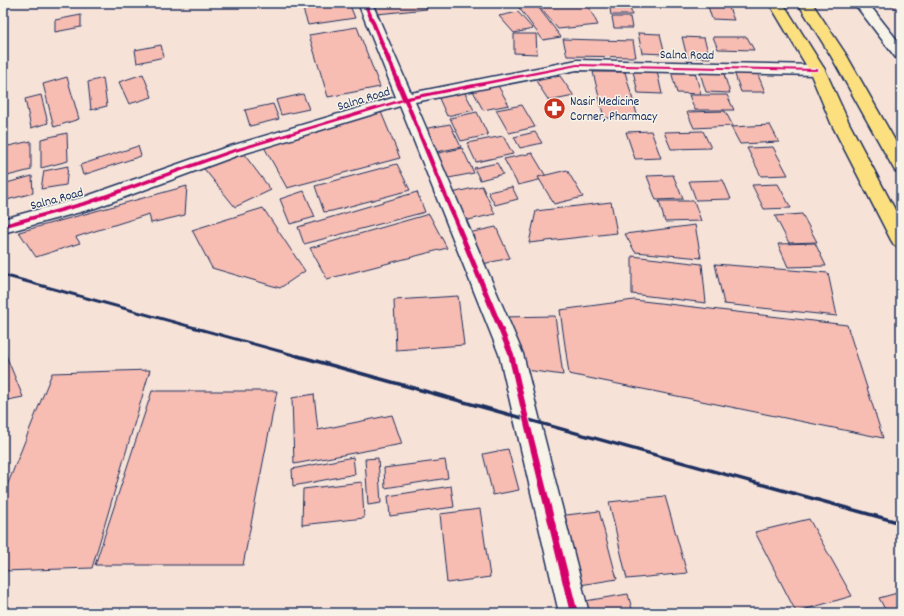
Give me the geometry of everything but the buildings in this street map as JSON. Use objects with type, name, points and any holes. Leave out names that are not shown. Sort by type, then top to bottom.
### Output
[{"type":"highway","points":[[776,3],[817,70],[840,123],[901,240]]},
{"type":"highway","points":[[805,3],[839,56],[901,167]]},
{"type":"street","points":[[365,3],[511,354],[574,613]]},
{"type":"street","points":[[861,3],[901,55]]},
{"type":"street","name":"Salna Road","points":[[3,226],[88,203],[230,152],[406,99],[577,65],[817,70]]},
{"type":"railway","points":[[3,275],[301,357]]},
{"type":"railway","points":[[298,356],[901,523]]},
{"type":"cycle path","points":[[365,3],[511,354],[574,613]]},
{"type":"cycle path","points":[[3,226],[88,203],[230,152],[406,99],[577,65],[817,70]]},
{"type":"place","name":"Nasir Medicine Corner, Pharmacy","points":[[555,109]]}]
